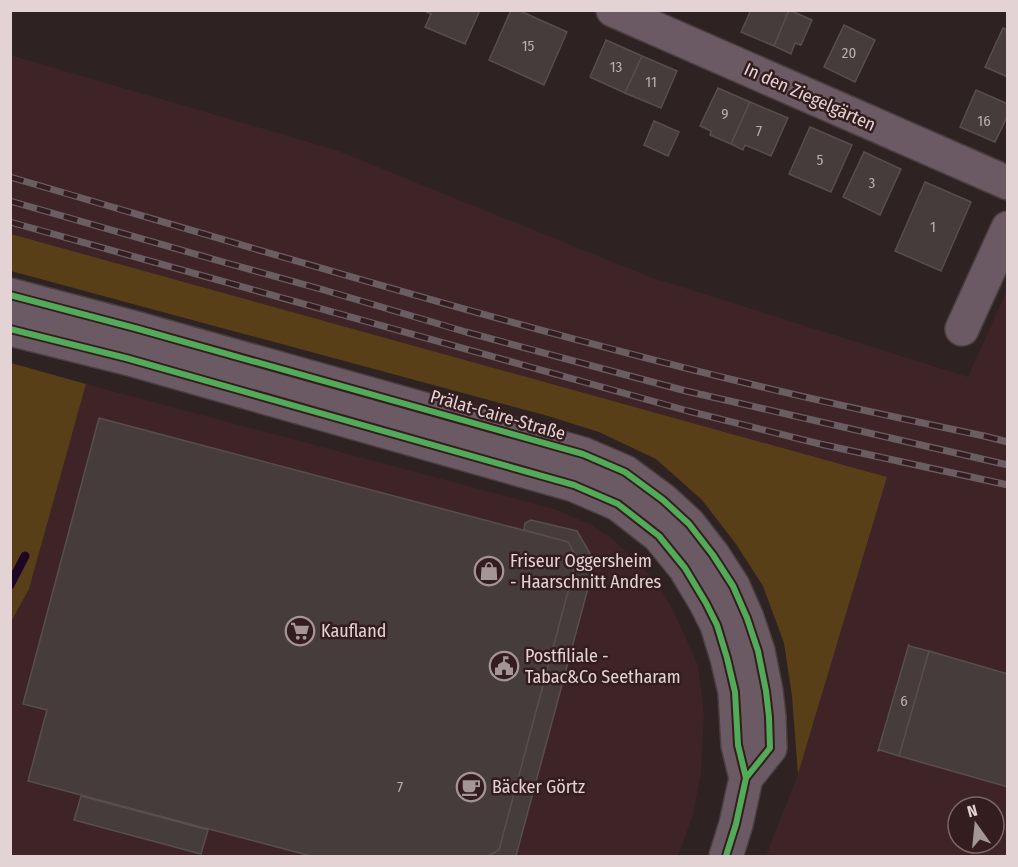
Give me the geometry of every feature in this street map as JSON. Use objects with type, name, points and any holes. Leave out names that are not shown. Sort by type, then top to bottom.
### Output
[{"type":"street","name":"In den Ziegelgärten","points":[[613,10],[1008,183]]},
{"type":"street","points":[[962,329],[1008,228]]},
{"type":"street","name":"Prälat-Caire-Straße","points":[[10,295],[130,343]]},
{"type":"street","name":"Prälat-Caire-Straße","points":[[10,329],[130,343],[583,454],[625,472],[663,500],[689,524],[733,586],[758,651],[766,691],[770,748],[746,778],[726,856]]},
{"type":"shaded area","points":[[10,55],[336,150],[650,277],[968,377],[1007,290],[1007,856],[766,856],[798,774],[887,477],[11,234]]},
{"type":"shaded area","points":[[11,234],[887,477],[798,774],[792,696],[784,643],[763,586],[736,544],[702,500],[656,459],[599,432],[548,416],[11,271]]},
{"type":"shaded area","points":[[11,363],[86,384],[29,589],[11,622]]},
{"type":"shaded area","name":"Kaufland","points":[[86,384],[554,509],[590,524],[611,538],[657,583],[672,608],[698,665],[704,713],[701,772],[693,815],[678,856],[11,856],[11,622],[29,589]]},
{"type":"building","points":[[423,10],[480,10],[465,44],[425,27],[431,14]]},
{"type":"building","points":[[511,10],[518,10],[567,32],[544,85],[489,60]]},
{"type":"building","points":[[751,10],[789,10],[774,46],[741,32]]},
{"type":"building","points":[[789,10],[812,20],[801,45],[795,43],[791,54],[774,46]]},
{"type":"building","points":[[844,25],[875,40],[855,82],[824,67]]},
{"type":"building","points":[[1003,28],[1008,30],[1008,77],[985,67]]},
{"type":"building","points":[[606,40],[642,56],[625,93],[590,77]]},
{"type":"building","points":[[642,56],[677,71],[661,108],[625,93]]},
{"type":"building","points":[[718,88],[750,102],[731,144],[710,135],[711,131],[700,126]]},
{"type":"building","points":[[976,90],[1008,104],[1008,115],[995,142],[960,127]]},
{"type":"building","points":[[750,102],[788,118],[771,156],[745,145],[743,150],[731,144]]},
{"type":"building","points":[[654,121],[679,132],[668,156],[644,145]]},
{"type":"building","points":[[810,127],[852,145],[831,192],[789,174]]},
{"type":"building","points":[[864,152],[901,169],[880,215],[843,197]]},
{"type":"building","points":[[925,182],[971,202],[941,271],[895,251]]},
{"type":"building","name":"Kaufland","points":[[99,418],[568,542],[577,558],[499,850],[488,856],[311,856],[28,781],[47,710],[23,704]]},
{"type":"building","points":[[531,520],[577,531],[595,562],[516,856],[488,856],[499,850],[577,558],[568,542],[524,530],[525,523]]},
{"type":"building","points":[[909,644],[909,646],[929,651],[899,756],[878,751]]},
{"type":"building","points":[[929,651],[1008,674],[1008,787],[899,756]]},
{"type":"building","points":[[81,796],[208,830],[201,854],[74,820]]},
{"type":"waterway","points":[[10,585],[25,556]]},
{"type":"railway","points":[[10,177],[558,335],[772,389],[1008,442]]},
{"type":"railway","points":[[10,201],[466,332],[686,391],[1008,465]]},
{"type":"railway","points":[[10,222],[688,411],[820,444],[1008,485]]},
{"type":"cycle path","points":[[10,295],[583,454],[625,472],[663,500],[689,524],[733,586],[758,651],[766,691],[770,748],[746,778],[726,856]]},
{"type":"cycle path","points":[[10,329],[126,358],[574,485],[618,504],[659,536],[685,568],[717,625],[735,692],[738,745],[746,778]]},
{"type":"place","name":"Friseur Oggersheim - Haarschnitt Andres","points":[[489,571]]},
{"type":"place","name":"Kaufland","points":[[300,631]]},
{"type":"place","name":"Postfiliale - Tabac&Co Seetharam","points":[[504,666]]},
{"type":"place","name":"Bäcker Görtz","points":[[471,787]]}]
